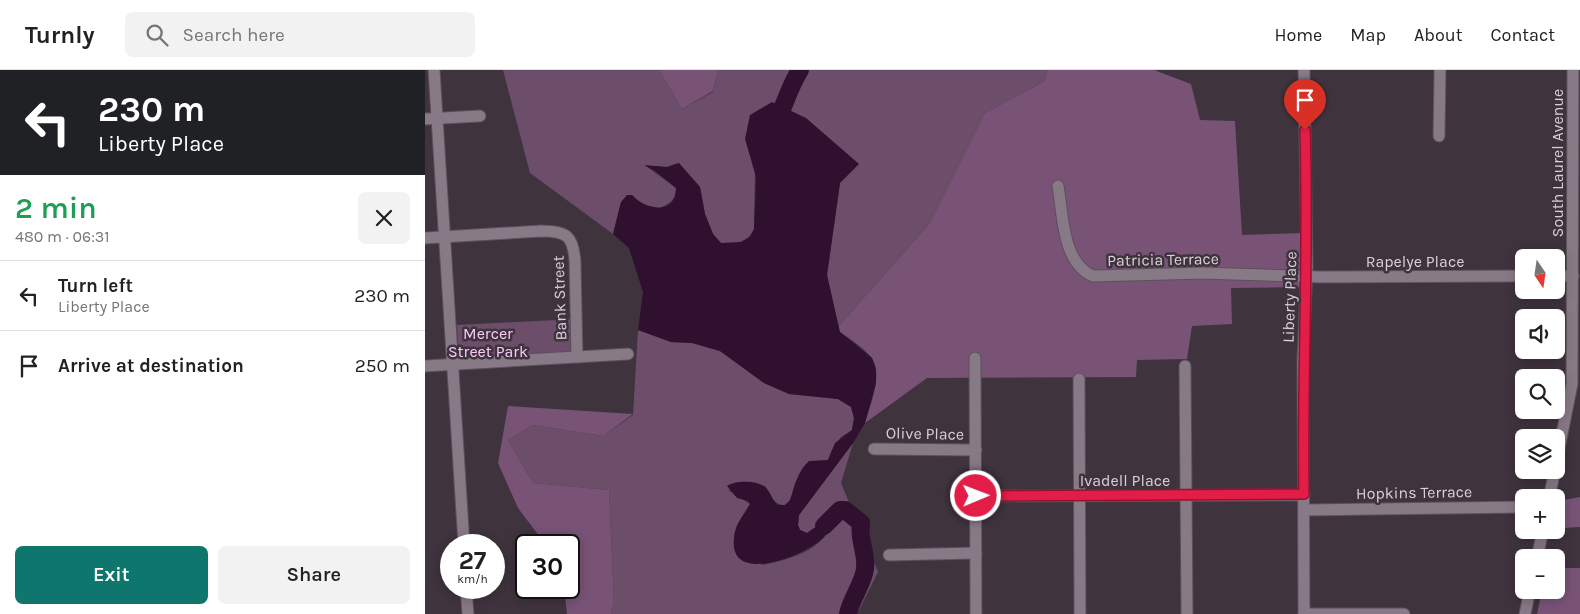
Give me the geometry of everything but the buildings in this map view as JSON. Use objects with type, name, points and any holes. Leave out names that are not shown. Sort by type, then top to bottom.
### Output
[{"type":"street","points":[[434,70],[463,534]]},
{"type":"street","name":"Liberty Place","points":[[1304,70],[1306,276],[1303,369],[1304,614]]},
{"type":"street","points":[[1439,136],[1440,70]]},
{"type":"street","name":"South Laurel Avenue","points":[[1564,429],[1570,402],[1576,317],[1573,276],[1573,70]]},
{"type":"street","points":[[425,119],[480,116]]},
{"type":"street","name":"Patricia Terrace","points":[[1058,186],[1072,256],[1079,267],[1093,276],[1203,273],[1306,276]]},
{"type":"street","name":"Bank Street","points":[[425,238],[541,231],[562,233],[572,241],[574,248],[577,357]]},
{"type":"street","name":"Rapelye Place","points":[[1306,276],[1515,276]]},
{"type":"street","points":[[1565,276],[1573,276]]},
{"type":"street","points":[[425,366],[628,354]]},
{"type":"street","points":[[975,358],[976,614]]},
{"type":"street","points":[[1185,366],[1187,614]]},
{"type":"street","points":[[1079,379],[1080,614]]},
{"type":"street","name":"Olive Place","points":[[874,448],[976,450]]},
{"type":"street","name":"Ivadell Place","points":[[976,496],[1304,494]]},
{"type":"street","name":"Hopkins Terrace","points":[[1304,510],[1515,507]]},
{"type":"street","points":[[889,555],[976,553]]},
{"type":"street","points":[[467,599],[468,614]]},
{"type":"street","points":[[1525,614],[1528,599]]},
{"type":"street","points":[[1304,614],[1404,614]]},
{"type":"green space","points":[[503,70],[659,70],[682,109],[713,92],[718,70],[1047,70],[1045,81],[985,113],[930,223],[838,327],[827,275],[840,183],[755,171],[754,229],[744,240],[726,244],[721,243],[713,234],[705,214],[700,187],[678,163],[667,167],[646,166],[676,188],[674,198],[660,208],[640,204],[632,195],[621,202],[613,234],[530,173]]},
{"type":"green space","name":"Mercer Street Park","points":[[575,319],[577,355],[459,359],[457,325]]},
{"type":"green space","points":[[638,330],[671,342],[692,343],[720,351],[764,383],[789,394],[838,399],[851,407],[854,418],[852,430],[841,437],[828,460],[813,461],[795,483],[790,501],[785,505],[775,501],[765,486],[728,490],[750,504],[737,525],[734,536],[762,565],[796,556],[819,542],[827,533],[839,512],[807,533],[800,530],[798,525],[799,515],[853,443],[841,483],[878,572],[857,614],[611,614],[614,602],[609,490],[533,483],[508,440],[533,425],[603,436],[633,415]]},
{"type":"shaded area","points":[[659,70],[718,70],[713,91],[682,109]]},
{"type":"shaded area","points":[[1047,70],[1154,70],[1191,84],[1200,120],[1235,121],[1242,235],[1304,233],[1304,287],[1231,288],[1232,324],[1192,326],[1187,359],[1137,360],[1136,377],[927,378],[865,423],[875,390],[875,364],[868,354],[840,332],[838,327],[930,223],[985,113],[1045,81]]},
{"type":"shaded area","points":[[772,102],[806,118],[859,164],[840,183],[827,275],[840,332],[872,358],[876,370],[876,383],[865,423],[853,443],[799,515],[798,525],[800,530],[807,533],[840,510],[829,531],[815,544],[802,552],[770,563],[755,564],[743,561],[735,553],[735,533],[750,504],[748,501],[737,498],[727,486],[741,482],[758,483],[766,488],[778,505],[785,505],[790,500],[799,475],[809,461],[828,460],[835,443],[852,430],[854,418],[851,407],[838,399],[789,394],[764,383],[720,351],[692,343],[671,342],[638,330],[643,292],[629,248],[613,234],[621,202],[627,195],[632,195],[645,204],[660,208],[671,203],[675,197],[676,188],[655,171],[644,165],[667,167],[679,163],[700,187],[705,214],[713,234],[721,243],[741,242],[750,237],[754,229],[756,177],[745,139],[750,115]]},
{"type":"shaded area","points":[[508,406],[633,414],[603,436],[533,425],[508,440],[533,483],[609,490],[614,602],[611,614],[567,614],[565,599],[580,599],[580,534],[538,534],[518,508],[498,463]]},
{"type":"shaded area","points":[[1580,497],[1580,527],[1565,528],[1565,500]]},
{"type":"shaded area","points":[[1565,568],[1580,568],[1580,614],[1537,614],[1540,599],[1565,599]]},
{"type":"waterway","points":[[773,128],[800,70]]},
{"type":"waterway","points":[[824,526],[840,510],[845,510],[861,523],[860,529],[865,569],[848,614]]},
{"type":"route","points":[[976,496],[1304,494],[1303,360],[1307,266],[1305,130]]}]
